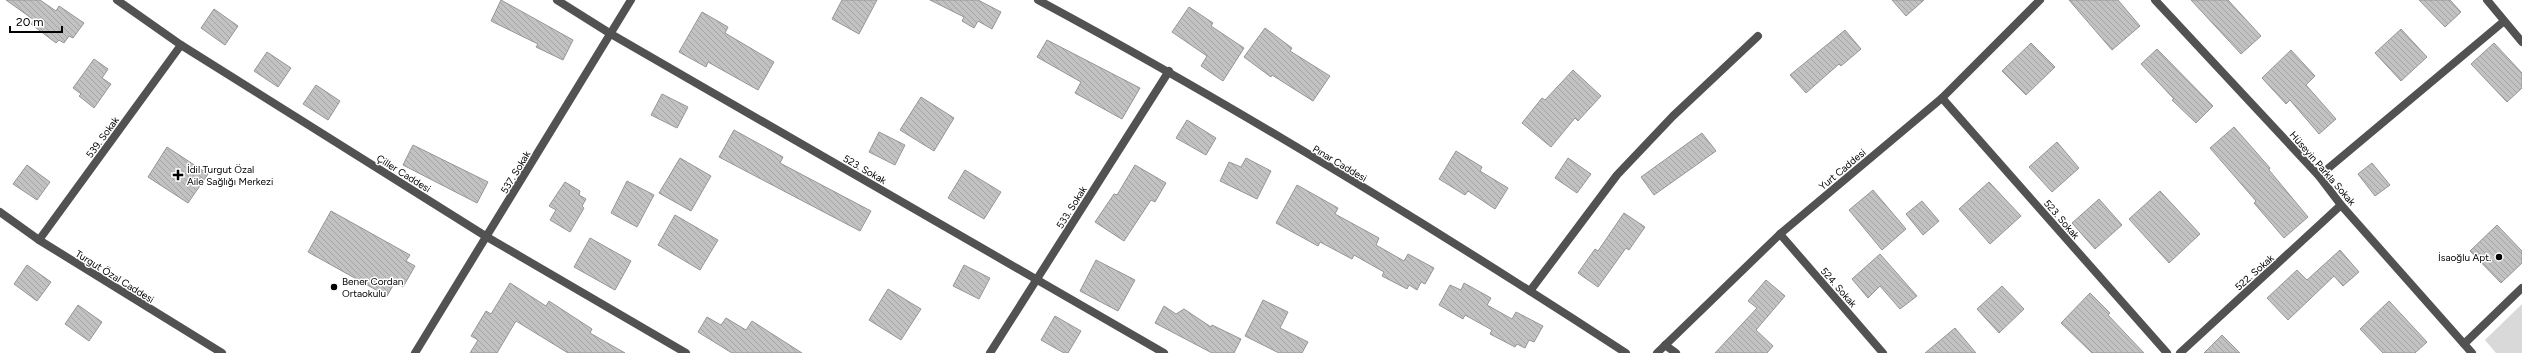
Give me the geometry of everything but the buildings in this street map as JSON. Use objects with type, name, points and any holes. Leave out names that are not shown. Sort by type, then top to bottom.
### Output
[{"type":"street","name":"Çiller Caddesi","points":[[117,0],[181,45],[487,237],[686,353]]},
{"type":"street","name":"523. Sokak","points":[[557,0],[611,34],[1164,353]]},
{"type":"street","name":"537. Sokak","points":[[414,353],[487,237],[631,0]]},
{"type":"street","name":"Pınar Caddesi","points":[[1038,0],[1047,2],[1169,71],[1530,291],[1626,353]]},
{"type":"street","name":"Yurt Caddesi","points":[[1656,353],[1780,234],[1942,98],[2040,0]]},
{"type":"street","name":"Hüseyin Parkla Sokak","points":[[2155,0],[2319,176],[2341,206],[2472,353]]},
{"type":"street","points":[[2487,0],[2503,22],[2522,42]]},
{"type":"street","points":[[2319,176],[2503,22]]},
{"type":"street","points":[[1530,291],[1617,175],[1673,116],[1758,36]]},
{"type":"street","name":"539. Sokak","points":[[39,240],[181,45]]},
{"type":"street","name":"533. Sokak","points":[[990,353],[1169,71]]},
{"type":"street","name":"523. Sokak","points":[[1942,98],[2167,353]]},
{"type":"street","name":"522. Sokak","points":[[2180,353],[2341,206]]},
{"type":"street","name":"Turgut Özal Caddesi","points":[[0,212],[39,240],[222,353]]},
{"type":"street","name":"524. Sokak","points":[[1780,234],[1883,353]]},
{"type":"street","points":[[2464,344],[2522,288]]},
{"type":"street","points":[[1665,345],[1676,353]]},
{"type":"shaded area","points":[[2522,304],[2522,353],[2496,353],[2485,340]]},
{"type":"place","name":"İdil Turgut Özal Aile Sağlığı Merkezi","points":[[178,175]]},
{"type":"place","name":"İsaoğlu Apt.","points":[[2499,257]]},
{"type":"place","name":"Bener Cordan Ortaokulu","points":[[334,287]]}]
